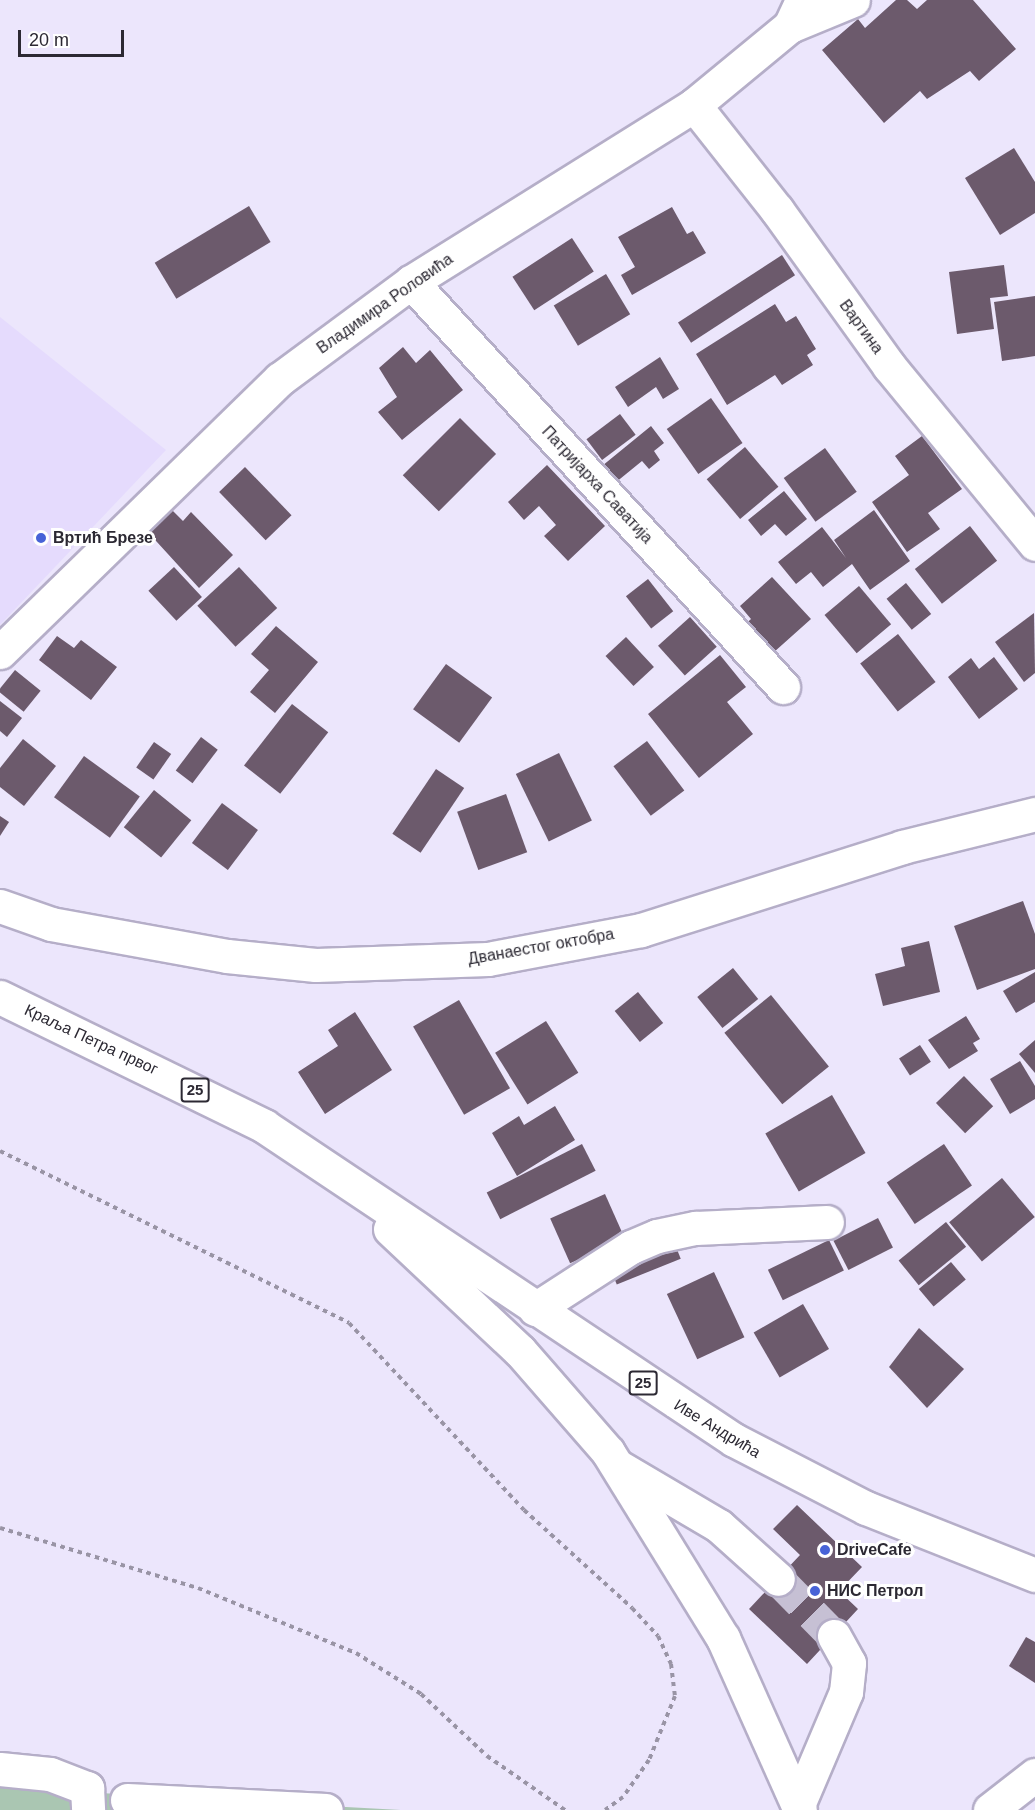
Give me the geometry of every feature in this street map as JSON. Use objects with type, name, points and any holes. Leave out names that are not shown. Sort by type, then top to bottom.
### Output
[{"type":"street","name":"Владимира Роловића","points":[[0,652],[280,379],[411,282],[694,105],[796,13],[853,0]]},
{"type":"street","name":"Вартина","points":[[694,105],[777,210],[889,366],[1035,544]]},
{"type":"street","name":"Патријарха Саватија","points":[[411,282],[783,687]]},
{"type":"street","name":"Дванаестог октобра","points":[[0,906],[51,924],[227,956],[316,965],[488,959],[641,930],[902,847],[1035,814]]},
{"type":"street","name":"Краља Петра првог","points":[[0,997],[222,1103],[307,1152]]},
{"type":"street","name":"Иве Андрића","points":[[307,1152],[643,1383],[782,1467],[897,1522],[1035,1575]]},
{"type":"street","points":[[307,1152],[520,1351],[618,1467],[723,1638],[799,1807]]},
{"type":"street","points":[[535,1309],[631,1247],[657,1236],[696,1228],[826,1222]]},
{"type":"street","points":[[618,1467],[719,1526],[778,1579]]},
{"type":"street","points":[[799,1807],[846,1692],[849,1663],[834,1636]]},
{"type":"street","points":[[0,1769],[50,1774],[87,1788],[88,1810]]},
{"type":"street","points":[[990,1810],[1035,1774]]},
{"type":"street","points":[[127,1800],[326,1810]]},
{"type":"path","points":[[0,1151],[350,1323],[524,1510],[632,1608],[658,1636],[671,1664],[675,1696],[649,1760],[623,1797],[605,1810]]},
{"type":"path","points":[[0,1528],[198,1588],[356,1653],[421,1694],[487,1756],[558,1808],[565,1810]]},
{"type":"shaded area","name":"Вртић Брезе","points":[[0,317],[166,450],[0,625]]},
{"type":"green space","points":[[0,1787],[235,1801],[401,1810],[0,1810]]},
{"type":"building","points":[[896,0],[907,0],[917,9],[927,0],[973,0],[1016,49],[979,81],[970,71],[927,99],[920,91],[884,123],[822,50],[858,19],[865,28]]},
{"type":"building","points":[[1014,148],[1035,182],[1035,213],[1000,235],[965,178]]},
{"type":"building","points":[[249,206],[271,242],[176,299],[155,263]]},
{"type":"building","points":[[672,207],[687,234],[693,231],[706,253],[632,295],[621,275],[635,267],[618,237]]},
{"type":"building","points":[[572,238],[594,272],[534,310],[512,277]]},
{"type":"building","points":[[782,255],[795,275],[691,343],[678,323]]},
{"type":"building","points":[[1004,265],[1008,296],[990,298],[994,329],[957,334],[949,272]]},
{"type":"building","points":[[606,274],[630,314],[578,346],[554,305]]},
{"type":"building","points":[[1035,296],[1035,356],[1002,361],[994,302]]},
{"type":"building","points":[[775,304],[786,322],[796,316],[816,349],[807,355],[813,365],[782,385],[775,375],[727,405],[696,354]]},
{"type":"building","points":[[403,347],[416,363],[430,350],[463,390],[402,440],[378,412],[397,397],[379,368]]},
{"type":"building","points":[[660,357],[679,389],[663,399],[656,387],[628,407],[615,387]]},
{"type":"building","points":[[711,398],[743,443],[698,474],[667,429]]},
{"type":"building","points":[[620,414],[636,435],[602,460],[586,439]]},
{"type":"building","points":[[460,418],[496,454],[439,511],[403,475]]},
{"type":"building","points":[[651,426],[664,443],[654,451],[660,460],[649,469],[642,461],[615,483],[602,466]]},
{"type":"building","points":[[922,436],[962,489],[928,513],[940,529],[907,552],[872,502],[909,475],[895,456]]},
{"type":"building","points":[[745,447],[778,487],[740,519],[707,479]]},
{"type":"building","points":[[825,448],[857,492],[815,522],[784,478]]},
{"type":"building","points":[[547,465],[605,526],[568,561],[544,536],[556,525],[539,506],[524,520],[508,502]]},
{"type":"building","points":[[245,467],[292,515],[266,540],[219,492]]},
{"type":"building","points":[[784,491],[807,519],[786,536],[775,524],[761,536],[748,520]]},
{"type":"building","points":[[169,507],[183,521],[191,512],[233,555],[199,588],[146,530]]},
{"type":"building","points":[[874,510],[910,561],[870,590],[852,564],[823,587],[811,572],[796,584],[778,562],[822,527],[846,558],[834,540]]},
{"type":"building","points":[[970,526],[997,561],[942,604],[915,569]]},
{"type":"building","points":[[174,567],[202,597],[176,621],[148,591]]},
{"type":"building","points":[[239,567],[277,608],[236,647],[197,606]]},
{"type":"building","points":[[772,577],[811,619],[764,661],[737,632],[751,619],[740,606]]},
{"type":"building","points":[[648,579],[673,611],[651,629],[626,596]]},
{"type":"building","points":[[906,583],[931,614],[912,630],[887,599]]},
{"type":"building","points":[[859,586],[891,624],[857,653],[825,615]]},
{"type":"building","points":[[1034,613],[1035,673],[1024,682],[995,642]]},
{"type":"building","points":[[690,617],[717,647],[685,675],[658,646]]},
{"type":"building","points":[[276,626],[318,662],[275,713],[250,692],[269,670],[251,654]]},
{"type":"building","points":[[898,634],[936,682],[898,712],[860,664]]},
{"type":"building","points":[[57,636],[74,648],[81,640],[117,667],[91,700],[39,660]]},
{"type":"building","points":[[626,637],[654,667],[633,686],[606,656]]},
{"type":"building","points":[[720,655],[746,687],[727,702],[753,734],[699,778],[648,714]]},
{"type":"building","points":[[994,657],[1018,689],[979,719],[948,677],[971,658],[979,669]]},
{"type":"building","points":[[446,664],[492,698],[459,743],[413,709]]},
{"type":"building","points":[[15,670],[41,691],[24,712],[0,693],[0,689]]},
{"type":"building","points":[[0,701],[22,718],[7,737],[0,731]]},
{"type":"building","points":[[292,704],[328,732],[280,794],[244,765]]},
{"type":"building","points":[[201,737],[218,750],[192,783],[176,771]]},
{"type":"building","points":[[23,739],[56,766],[24,806],[0,787],[0,768]]},
{"type":"building","points":[[647,741],[684,791],[651,816],[613,766]]},
{"type":"building","points":[[154,742],[171,754],[153,779],[136,767]]},
{"type":"building","points":[[559,753],[592,820],[549,841],[516,774]]},
{"type":"building","points":[[84,756],[140,797],[110,838],[54,797]]},
{"type":"building","points":[[436,769],[464,788],[421,853],[392,834]]},
{"type":"building","points":[[154,790],[191,820],[161,858],[124,827]]},
{"type":"building","points":[[506,794],[527,852],[478,870],[457,812]]},
{"type":"building","points":[[222,803],[258,830],[228,870],[192,843]]},
{"type":"building","points":[[0,816],[9,822],[0,836]]},
{"type":"building","points":[[1023,901],[1035,934],[1035,969],[977,990],[954,926]]},
{"type":"building","points":[[929,941],[940,992],[883,1006],[875,974],[905,966],[901,948]]},
{"type":"building","points":[[733,968],[758,999],[722,1028],[697,997]]},
{"type":"building","points":[[1035,972],[1035,1002],[1016,1013],[1003,991]]},
{"type":"building","points":[[638,992],[663,1023],[640,1042],[615,1011]]},
{"type":"building","points":[[771,995],[829,1066],[782,1104],[724,1033]]},
{"type":"building","points":[[459,1000],[510,1088],[464,1115],[413,1026]]},
{"type":"building","points":[[355,1012],[392,1070],[325,1114],[298,1072],[338,1046],[328,1030]]},
{"type":"building","points":[[966,1016],[980,1039],[973,1043],[978,1051],[949,1069],[928,1040]]},
{"type":"building","points":[[546,1021],[578,1073],[527,1105],[495,1053]]},
{"type":"building","points":[[1035,1040],[1035,1073],[1019,1054]]},
{"type":"building","points":[[920,1045],[931,1062],[910,1075],[899,1059]]},
{"type":"building","points":[[1020,1061],[1035,1086],[1035,1099],[1010,1114],[990,1079]]},
{"type":"building","points":[[964,1076],[993,1106],[965,1133],[936,1103]]},
{"type":"building","points":[[832,1095],[866,1153],[799,1192],[765,1134]]},
{"type":"building","points":[[555,1106],[575,1140],[517,1176],[492,1133],[519,1116],[524,1125]]},
{"type":"building","points":[[582,1144],[596,1171],[500,1219],[487,1193]]},
{"type":"building","points":[[944,1144],[972,1185],[915,1224],[887,1183]]},
{"type":"building","points":[[1002,1178],[1035,1217],[982,1261],[949,1222]]},
{"type":"building","points":[[605,1194],[625,1239],[570,1263],[550,1218]]},
{"type":"building","points":[[878,1218],[893,1247],[848,1270],[833,1241]]},
{"type":"building","points":[[946,1222],[966,1247],[919,1285],[899,1260]]},
{"type":"building","points":[[829,1240],[844,1271],[783,1300],[768,1270]]},
{"type":"building","points":[[674,1242],[681,1259],[617,1285],[610,1268]]},
{"type":"building","points":[[951,1262],[966,1280],[934,1307],[919,1289]]},
{"type":"building","points":[[714,1272],[744,1337],[697,1359],[667,1294]]},
{"type":"building","points":[[803,1304],[829,1349],[780,1378],[754,1332]]},
{"type":"building","points":[[919,1328],[964,1369],[927,1408],[889,1367]]},
{"type":"building","points":[[797,1505],[862,1567],[839,1591],[858,1609],[807,1664],[749,1609],[800,1555],[773,1529]]},
{"type":"building","points":[[1026,1637],[1035,1642],[1035,1683],[1009,1666]]},
{"type":"tunnel","points":[[778,1579],[834,1636]]},
{"type":"place","name":"Вртић Брезе","points":[[41,538]]},
{"type":"place","name":"DriveCafe","points":[[825,1550]]},
{"type":"place","name":"НИС Петрол","points":[[815,1591]]}]
